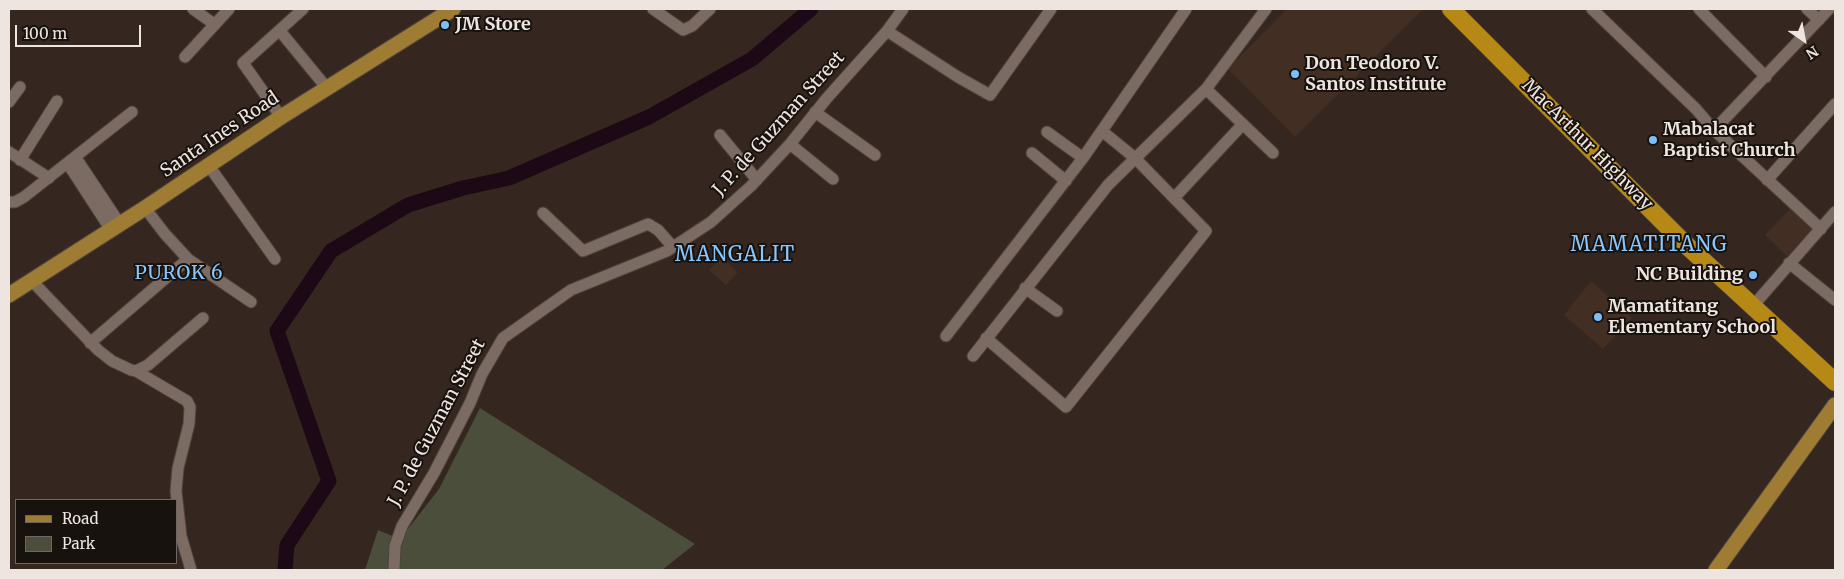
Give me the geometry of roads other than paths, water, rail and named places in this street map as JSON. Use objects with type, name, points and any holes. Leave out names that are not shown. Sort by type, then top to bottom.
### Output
[{"type":"highway","name":"MacArthur Highway","points":[[1451,9],[1752,307],[1835,382]]},
{"type":"main road","name":"Santa Ines Road","points":[[9,295],[145,208],[326,87],[453,9]]},
{"type":"main road","points":[[1716,570],[1835,406]]},
{"type":"street","points":[[193,9],[214,24]]},
{"type":"street","points":[[185,57],[229,9]]},
{"type":"street","points":[[281,117],[243,63],[304,9]]},
{"type":"street","points":[[653,9],[683,30],[692,26],[710,9]]},
{"type":"street","name":"J. P. de Guzman Street","points":[[394,570],[394,546],[402,526],[434,473],[470,403],[482,374],[502,338],[571,290],[673,247],[711,222],[757,180],[790,144],[815,112],[887,31],[903,9]]},
{"type":"street","points":[[887,31],[958,77],[990,95],[1051,9]]},
{"type":"street","points":[[946,336],[1083,158],[1186,9]]},
{"type":"street","points":[[973,356],[1108,185],[1206,89],[1266,9]]},
{"type":"street","points":[[1592,9],[1696,109],[1714,130],[1821,229]]},
{"type":"street","points":[[1699,9],[1766,77]]},
{"type":"street","points":[[1807,9],[1819,20]]},
{"type":"street","points":[[1714,130],[1829,9]]},
{"type":"street","points":[[280,31],[326,87]]},
{"type":"street","points":[[9,102],[20,86]]},
{"type":"street","points":[[1206,89],[1273,153]]},
{"type":"street","points":[[20,160],[58,101]]},
{"type":"street","points":[[1767,180],[1835,104]]},
{"type":"street","points":[[9,202],[15,202],[24,197],[132,112]]},
{"type":"street","points":[[815,112],[875,155]]},
{"type":"street","points":[[1174,198],[1243,124]]},
{"type":"street","points":[[986,338],[1066,406],[1184,255],[1206,231],[1135,158],[1102,131]]},
{"type":"street","points":[[1048,132],[1083,158]]},
{"type":"street","points":[[720,135],[757,180]]},
{"type":"street","points":[[790,144],[833,180]]},
{"type":"street","points":[[9,152],[49,178]]},
{"type":"street","points":[[1032,153],[1066,181]]},
{"type":"street","points":[[72,161],[116,227]]},
{"type":"street","points":[[209,166],[275,259]]},
{"type":"street","points":[[145,208],[188,259],[250,302]]},
{"type":"street","points":[[543,212],[583,251],[648,224],[658,230],[673,247]]},
{"type":"street","points":[[1752,307],[1835,212]]},
{"type":"street","points":[[90,343],[188,259]]},
{"type":"street","points":[[1789,263],[1835,300]]},
{"type":"street","points":[[32,280],[90,343],[112,361],[136,371],[187,401],[190,407],[189,424],[178,468],[177,499]]},
{"type":"street","points":[[1025,288],[1057,311]]},
{"type":"street","points":[[136,371],[148,365],[203,318]]},
{"type":"street","points":[[178,506],[182,536],[191,570]]},
{"type":"waterway","points":[[285,570],[287,545],[329,481],[277,331],[331,251],[408,205],[463,188],[509,178],[649,117],[752,59],[811,9]]},
{"type":"place","name":"JM Store","points":[[445,25]]},
{"type":"place","name":"Don Teodoro V. Santos Institute","points":[[1295,74]]},
{"type":"place","name":"Mabalacat Baptist Church","points":[[1653,140]]},
{"type":"place","name":"NC Building","points":[[1753,275]]},
{"type":"place","name":"Mamatitang Elementary School","points":[[1598,317]]},
{"type":"district","name":"MAMATITANG","points":[[1649,245]]},
{"type":"district","name":"MANGALIT","points":[[735,255]]},
{"type":"district","name":"PUROK 6","points":[[179,274]]}]
